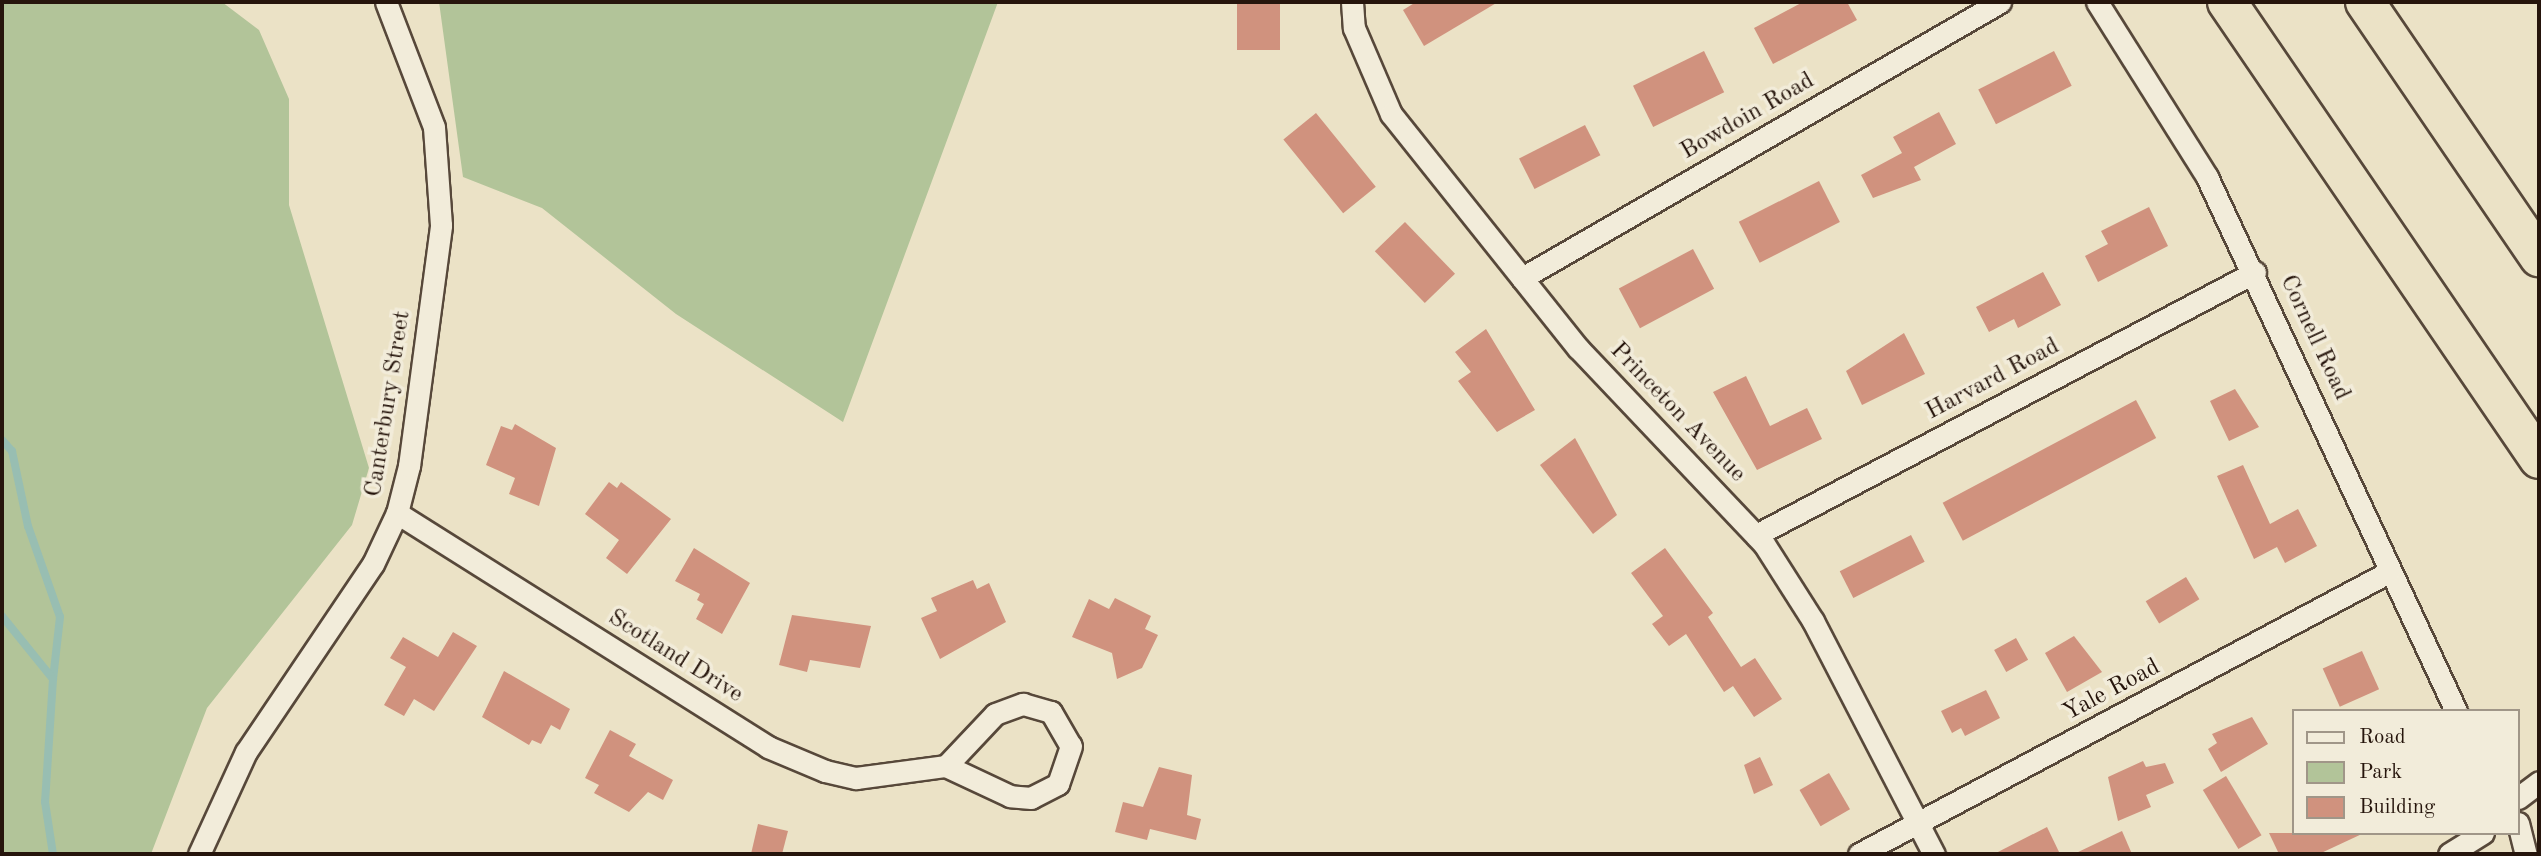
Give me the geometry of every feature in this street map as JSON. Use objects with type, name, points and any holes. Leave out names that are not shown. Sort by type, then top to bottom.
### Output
[{"type":"highway","points":[[2227,2],[2539,459]]},
{"type":"highway","points":[[2365,2],[2539,257]]},
{"type":"street","name":"Canterbury Street","points":[[199,854],[246,752],[336,627],[397,513],[441,225],[434,127],[386,2]]},
{"type":"street","name":"Princeton Avenue","points":[[1352,2],[1354,28],[1391,114],[1578,348],[1756,535],[1814,621],[1934,854]]},
{"type":"street","name":"Bowdoin Road","points":[[1522,278],[2000,2]]},
{"type":"street","name":"Cornell Road","points":[[2097,2],[2179,127],[2255,272],[2389,572],[2455,709]]},
{"type":"street","name":"Harvard Road","points":[[1756,535],[2255,272]]},
{"type":"street","name":"Scotland Drive","points":[[397,513],[797,762],[856,778],[946,766]]},
{"type":"street","name":"Yale Road","points":[[1859,854],[2389,572]]},
{"type":"street","points":[[1013,705],[1051,712],[1072,746],[1058,784],[1031,798],[1010,796],[946,766],[995,714],[1013,705]]},
{"type":"street","points":[[2520,796],[2539,782]]},
{"type":"street","points":[[2520,831],[2526,854]]},
{"type":"street","points":[[2449,854],[2480,835]]},
{"type":"green space","points":[[2,2],[222,2],[259,30],[289,99],[289,205],[369,468],[352,525],[207,708],[151,854],[2,854]]},
{"type":"green space","points":[[439,2],[998,2],[843,422],[676,314],[542,208],[463,177]]},
{"type":"building","points":[[1237,2],[1280,2],[1280,50],[1237,50]]},
{"type":"building","points":[[1416,2],[1498,2],[1424,46],[1403,10]]},
{"type":"building","points":[[1803,2],[1847,2],[1857,20],[1773,64],[1754,28]]},
{"type":"building","points":[[1704,51],[1724,92],[1653,127],[1633,86]]},
{"type":"building","points":[[2054,51],[2072,86],[1996,124],[1978,90]]},
{"type":"building","points":[[1939,112],[1956,144],[1914,167],[1921,180],[1873,198],[1861,175],[1902,153],[1893,137]]},
{"type":"building","points":[[1316,113],[1376,187],[1343,213],[1283,139]]},
{"type":"building","points":[[1585,125],[1600,155],[1535,189],[1519,159]]},
{"type":"building","points":[[1819,181],[1840,222],[1760,263],[1739,222]]},
{"type":"building","points":[[2149,207],[2168,246],[2098,282],[2085,256],[2108,244],[2101,231]]},
{"type":"building","points":[[1405,222],[1455,274],[1425,303],[1375,251]]},
{"type":"building","points":[[1693,249],[1714,289],[1640,328],[1619,288]]},
{"type":"building","points":[[2043,272],[2061,305],[2018,328],[2014,319],[1989,332],[1976,307]]},
{"type":"building","points":[[1486,329],[1535,410],[1497,432],[1458,381],[1471,372],[1455,352]]},
{"type":"building","points":[[1904,333],[1925,374],[1862,405],[1846,371]]},
{"type":"building","points":[[1746,376],[1770,426],[1807,408],[1822,439],[1757,470],[1713,392]]},
{"type":"building","points":[[2235,389],[2259,427],[2229,441],[2210,401]]},
{"type":"building","points":[[2136,400],[2156,438],[1963,541],[1943,503]]},
{"type":"building","points":[[515,424],[556,448],[539,506],[509,494],[515,478],[486,465],[501,426],[512,430]]},
{"type":"building","points":[[1575,438],[1617,515],[1593,534],[1540,465]]},
{"type":"building","points":[[2243,465],[2270,524],[2298,509],[2317,546],[2285,563],[2277,547],[2254,559],[2217,476]]},
{"type":"building","points":[[609,482],[617,488],[621,482],[671,519],[627,574],[606,558],[619,540],[585,514]]},
{"type":"building","points":[[1911,535],[1925,562],[1853,598],[1840,571]]},
{"type":"building","points":[[694,548],[750,583],[722,634],[696,619],[704,604],[697,600],[700,594],[675,581]]},
{"type":"building","points":[[1665,548],[1713,613],[1708,617],[1741,667],[1755,658],[1782,699],[1754,717],[1733,686],[1724,692],[1686,634],[1669,646],[1652,624],[1663,616],[1631,573]]},
{"type":"building","points":[[2186,577],[2199,599],[2159,623],[2146,601]]},
{"type":"building","points":[[973,580],[977,589],[989,583],[1006,622],[940,659],[921,618],[937,611],[931,598]]},
{"type":"building","points":[[1115,598],[1151,616],[1145,629],[1158,635],[1142,668],[1117,679],[1112,653],[1072,637],[1089,599],[1109,609]]},
{"type":"building","points":[[792,615],[871,626],[860,668],[810,660],[807,672],[779,665]]},
{"type":"building","points":[[453,632],[477,646],[434,711],[414,699],[404,716],[384,705],[406,667],[390,658],[403,637],[438,657]]},
{"type":"building","points":[[2074,636],[2102,672],[2067,692],[2045,653]]},
{"type":"building","points":[[2016,638],[2028,660],[2006,672],[1994,650]]},
{"type":"building","points":[[2362,651],[2379,689],[2340,707],[2323,668]]},
{"type":"building","points":[[504,671],[570,709],[560,730],[551,725],[541,744],[532,740],[529,745],[482,717]]},
{"type":"building","points":[[1986,690],[2000,718],[1965,736],[1961,728],[1952,733],[1941,711]]},
{"type":"building","points":[[2252,717],[2268,744],[2221,772],[2208,749],[2217,743],[2212,734]]},
{"type":"building","points":[[610,730],[636,744],[629,756],[673,780],[663,800],[648,792],[629,812],[594,793],[599,785],[585,778]]},
{"type":"building","points":[[1760,757],[1773,785],[1754,794],[1744,765]]},
{"type":"building","points":[[2143,761],[2146,767],[2165,763],[2174,783],[2146,795],[2151,807],[2118,821],[2108,777]]},
{"type":"building","points":[[1159,767],[1192,775],[1187,815],[1201,819],[1196,840],[1150,829],[1147,840],[1115,832],[1123,802],[1143,807]]},
{"type":"building","points":[[1829,773],[1850,809],[1821,826],[1800,790]]},
{"type":"building","points":[[2226,776],[2262,835],[2238,849],[2203,790]]},
{"type":"building","points":[[758,824],[788,831],[782,854],[751,854]]},
{"type":"building","points":[[2047,827],[2060,854],[1994,854]]},
{"type":"building","points":[[2122,831],[2132,854],[2074,854]]},
{"type":"building","points":[[2269,833],[2360,835],[2319,854],[2279,854]]},
{"type":"waterway","points":[[2,440],[12,451],[28,526],[60,617],[53,679]]},
{"type":"waterway","points":[[2,616],[53,679],[45,802],[53,854]]}]
